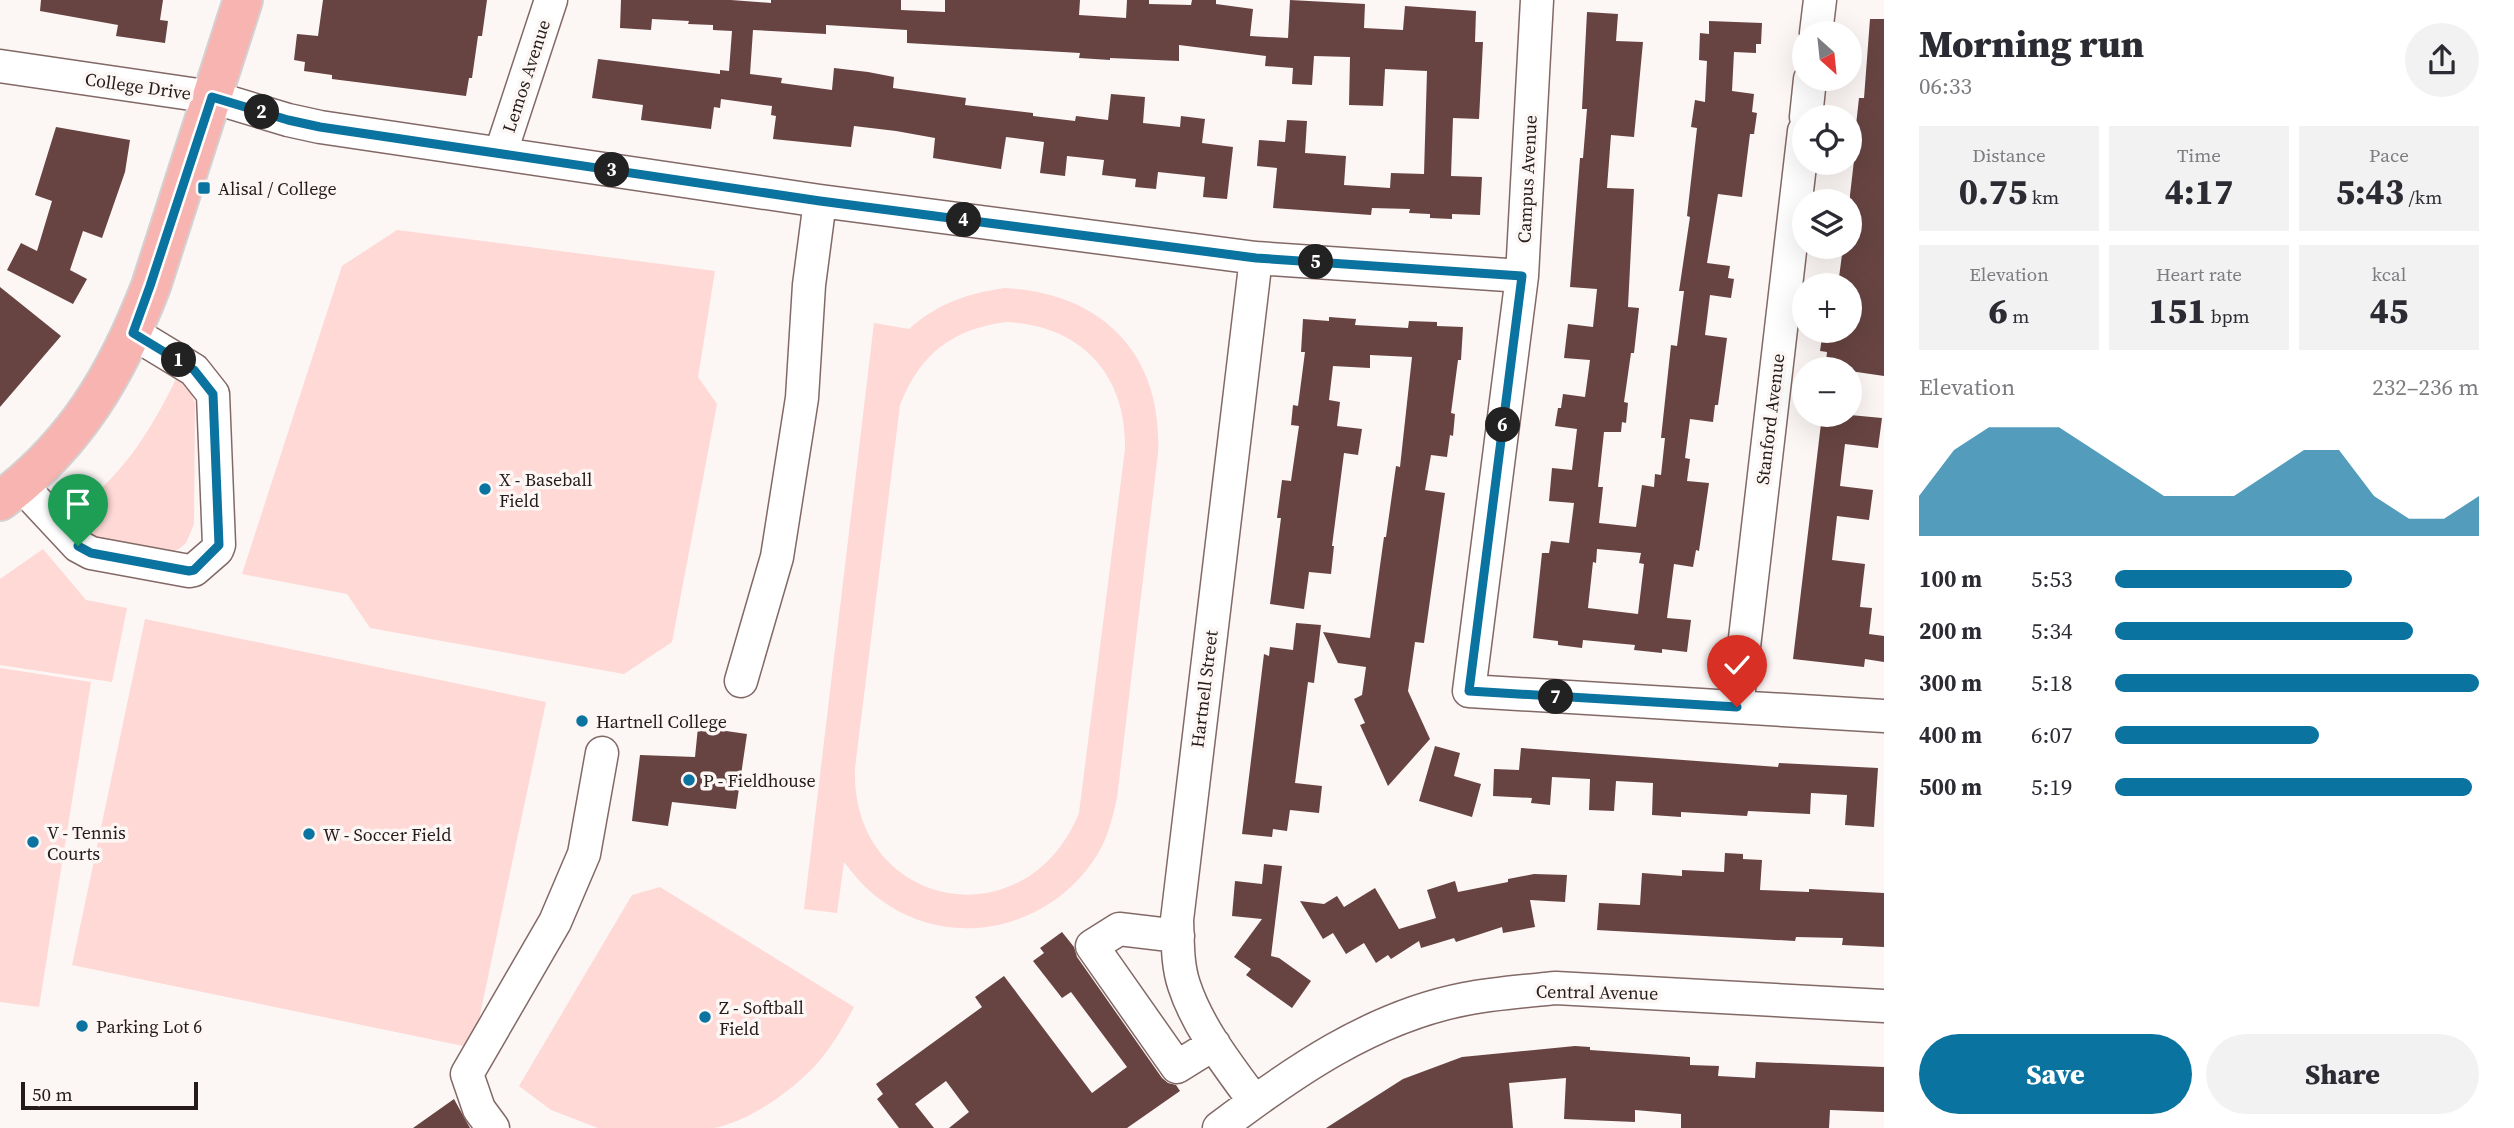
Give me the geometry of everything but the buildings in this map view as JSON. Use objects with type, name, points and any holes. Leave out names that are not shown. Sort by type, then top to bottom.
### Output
[{"type":"main road","points":[[10,493],[59,449],[89,411],[133,333],[243,0]]},
{"type":"street","name":"Lemos Avenue","points":[[501,152],[551,0]]},
{"type":"street","name":"Campus Avenue","points":[[1537,0],[1522,276],[1469,691],[1737,707]]},
{"type":"street","points":[[1817,21],[1820,0]]},
{"type":"street","name":"College Drive","points":[[0,66],[212,97],[320,127],[820,201],[1256,258],[1522,276]]},
{"type":"street","name":"Stanford Avenue","points":[[1737,707],[1799,175]]},
{"type":"street","points":[[741,681],[776,557],[802,398],[809,285],[820,201]]},
{"type":"street","name":"Hartnell Street","points":[[1254,1101],[1214,1044],[1195,1011],[1184,983],[1178,954],[1177,920],[1256,258]]},
{"type":"street","points":[[10,493],[78,546],[91,553],[189,571],[194,570],[217,550],[219,545],[213,394],[194,370],[133,333]]},
{"type":"street","points":[[1737,707],[1884,716]]},
{"type":"street","points":[[493,1128],[479,1109],[467,1074],[555,922],[584,855],[601,753]]},
{"type":"street","points":[[1178,936],[1119,929],[1092,946],[1177,1067],[1214,1044]]},
{"type":"street","name":"Central Avenue","points":[[1219,1128],[1254,1101],[1329,1052],[1387,1023],[1450,1003],[1506,992],[1556,988],[1620,990],[1884,1006]]},
{"type":"shaded area","name":"X - Baseball Field","points":[[397,230],[715,271],[698,377],[717,404],[672,642],[624,674],[370,628],[347,594],[242,574],[342,266]]},
{"type":"shaded area","points":[[1005,288],[1040,292],[1071,302],[1097,316],[1120,335],[1137,359],[1150,386],[1157,418],[1158,453],[1117,798],[1110,824],[1101,848],[1082,875],[1059,897],[1032,913],[1002,924],[971,928],[940,926],[910,917],[876,896],[844,862],[837,913],[804,909],[874,323],[909,329],[942,306]],"holes":[[[1006,322],[1033,325],[1057,333],[1077,344],[1094,359],[1108,377],[1118,398],[1124,422],[1125,449],[1079,813],[1054,854],[1021,881],[984,894],[945,892],[910,879],[880,853],[861,816],[855,768],[900,405],[908,387],[928,358],[954,338],[987,325]]]},
{"type":"shaded area","points":[[179,373],[188,383],[195,404],[194,524],[186,543],[165,554],[91,538],[70,520],[132,454],[156,418]]},
{"type":"shaded area","points":[[43,549],[86,600],[127,608],[112,682],[0,665],[0,579]]},
{"type":"shaded area","name":"W - Soccer Field","points":[[145,619],[546,702],[473,1048],[72,965]]},
{"type":"shaded area","name":"V - Tennis Courts","points":[[0,668],[91,682],[39,1007],[0,1002]]},
{"type":"shaded area","name":"Z - Softball Field","points":[[660,887],[854,1007],[835,1040],[811,1070],[790,1089],[740,1120],[714,1128],[598,1128],[551,1110],[519,1086],[632,895]]},
{"type":"place","name":"Alisal / College","points":[[204,188]]},
{"type":"place","name":"X - Baseball Field","points":[[485,489]]},
{"type":"place","name":"Hartnell College","points":[[582,721]]},
{"type":"place","name":"P - Fieldhouse","points":[[689,780]]},
{"type":"place","name":"W - Soccer Field","points":[[309,834]]},
{"type":"place","name":"V - Tennis Courts","points":[[33,842]]},
{"type":"place","name":"Z - Softball Field","points":[[705,1017]]},
{"type":"place","name":"Parking Lot 6","points":[[82,1026]]},
{"type":"route","points":[[78,546],[91,553],[189,571],[194,570],[217,550],[219,545],[215,398],[194,370],[133,333],[212,97],[320,127],[820,201],[1256,258],[1522,276],[1469,691],[1737,707]]}]
